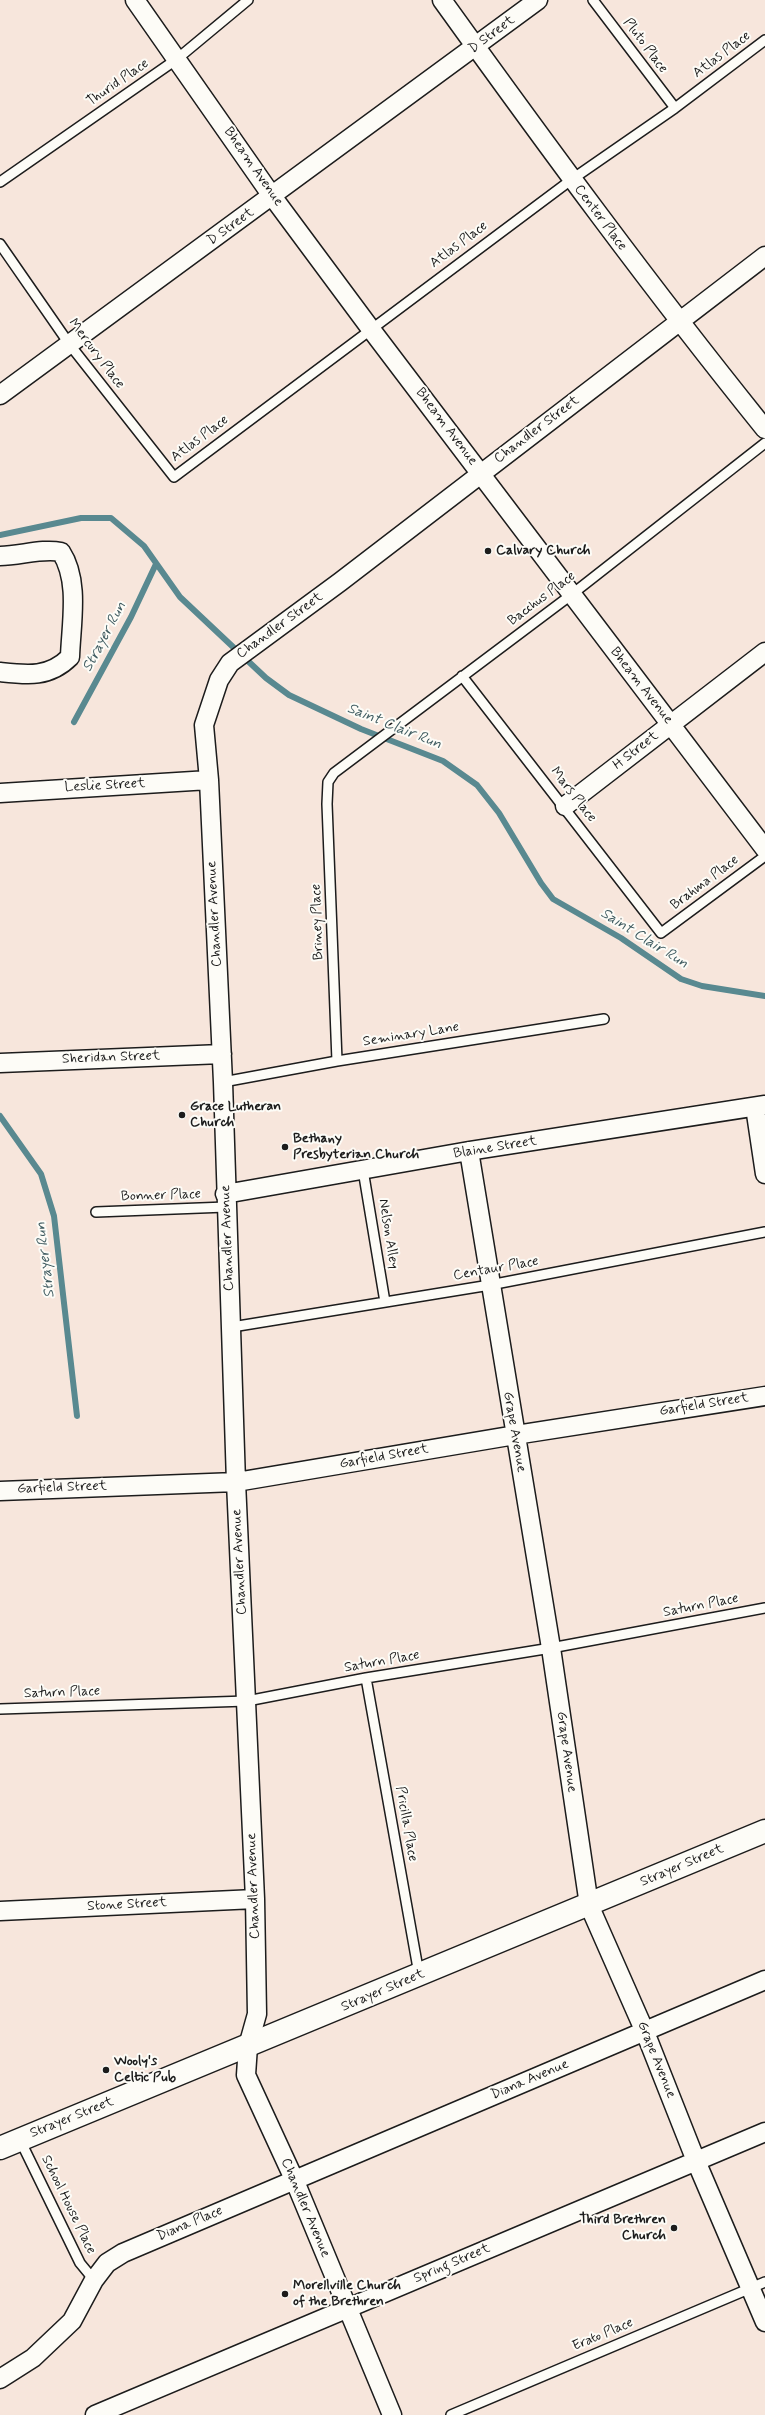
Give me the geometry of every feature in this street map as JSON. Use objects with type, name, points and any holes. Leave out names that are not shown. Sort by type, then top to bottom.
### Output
[{"type":"highway","name":"Strayer Street","points":[[0,2148],[419,1976],[765,1831]]},
{"type":"street","name":"Bheam Avenue","points":[[135,0],[272,196],[570,595],[765,849]]},
{"type":"street","name":"Center Place","points":[[442,0],[571,180],[679,322],[765,429]]},
{"type":"street","name":"D Street","points":[[0,395],[538,0]]},
{"type":"street","name":"Chandler Street","points":[[219,680],[230,663],[254,644],[340,582],[480,473],[765,256]]},
{"type":"street","points":[[0,556],[17,556],[52,550],[61,552],[67,561],[72,584],[70,657],[52,671],[41,674],[31,676],[0,672]]},
{"type":"street","name":"H Street","points":[[565,806],[765,652]]},
{"type":"street","name":"Chandler Avenue","points":[[219,680],[204,725],[209,780],[222,1054],[236,1482],[255,1899],[257,2014],[248,2046],[246,2075],[294,2179],[392,2415]]},
{"type":"street","name":"Leslie Street","points":[[0,792],[209,780]]},
{"type":"street","name":"Sheridan Street","points":[[0,1062],[222,1054]]},
{"type":"street","points":[[760,1106],[765,1174]]},
{"type":"street","name":"Blaine Street","points":[[226,1201],[363,1170],[469,1151],[760,1106]]},
{"type":"street","name":"Grape Avenue","points":[[469,1151],[551,1648],[589,1905],[645,2032],[696,2161],[758,2285],[765,2322]]},
{"type":"street","name":"Garfield Street","points":[[0,1491],[236,1482],[515,1435],[765,1396]]},
{"type":"street","name":"Stone Street","points":[[0,1911],[255,1899]]},
{"type":"street","name":"Diana Avenue","points":[[294,2179],[765,1980]]},
{"type":"street","name":"Spring Street","points":[[95,2415],[765,2132]]},
{"type":"street","name":"Diana Place","points":[[94,2280],[107,2263],[123,2253],[294,2179]]},
{"type":"street","points":[[0,2379],[33,2358],[72,2321],[94,2280]]},
{"type":"lane","name":"Thurid Place","points":[[0,182],[177,59],[248,0]]},
{"type":"lane","name":"Pluto Place","points":[[593,0],[676,108]]},
{"type":"lane","name":"Atlas Place","points":[[174,477],[370,328],[571,180],[676,108],[765,40]]},
{"type":"lane","name":"Mercury Place","points":[[0,244],[70,345],[174,477]]},
{"type":"lane","name":"Bacchus Place","points":[[328,782],[334,773],[372,743],[570,595],[765,443]]},
{"type":"lane","name":"Mars Place","points":[[462,676],[565,806],[661,933]]},
{"type":"lane","name":"Briney Place","points":[[328,782],[327,804],[337,1061]]},
{"type":"lane","name":"Brahma Place","points":[[661,933],[765,856]]},
{"type":"lane","name":"Seminary Lane","points":[[223,1082],[337,1061],[604,1019]]},
{"type":"lane","name":"Nelson Alley","points":[[363,1170],[385,1302]]},
{"type":"lane","name":"Bonner Place","points":[[96,1212],[226,1201]]},
{"type":"lane","name":"Centaur Place","points":[[232,1327],[490,1285],[765,1232]]},
{"type":"lane","name":"Saturn Place","points":[[0,1709],[247,1701],[366,1678],[551,1648],[765,1608]]},
{"type":"lane","name":"Pricilla Place","points":[[366,1678],[419,1976]]},
{"type":"lane","name":"School House Place","points":[[20,2140],[80,2263],[94,2280]]},
{"type":"lane","name":"Erato Place","points":[[452,2415],[758,2285]]},
{"type":"waterway","name":"Saint Clair Run","points":[[0,535],[81,518],[111,518],[144,546],[180,597],[266,678],[289,695],[361,729],[443,761],[477,785],[499,813],[541,883],[553,899],[621,938],[681,979],[702,986],[765,996]]},
{"type":"waterway","name":"Strayer Run","points":[[74,722],[131,617],[156,564]]},
{"type":"waterway","name":"Strayer Run","points":[[0,1116],[41,1174],[54,1216],[77,1416]]},
{"type":"place","name":"Calvary Church","points":[[488,551]]},
{"type":"place","name":"Grace Lutheran Church","points":[[182,1115]]},
{"type":"place","name":"Bethany Presbyterian Church","points":[[285,1147]]},
{"type":"place","name":"Wooly's Celtic Pub","points":[[106,2070]]},
{"type":"place","name":"Third Brethren Church","points":[[674,2228]]},
{"type":"place","name":"Morellville Church of the Brethren","points":[[285,2294]]}]
